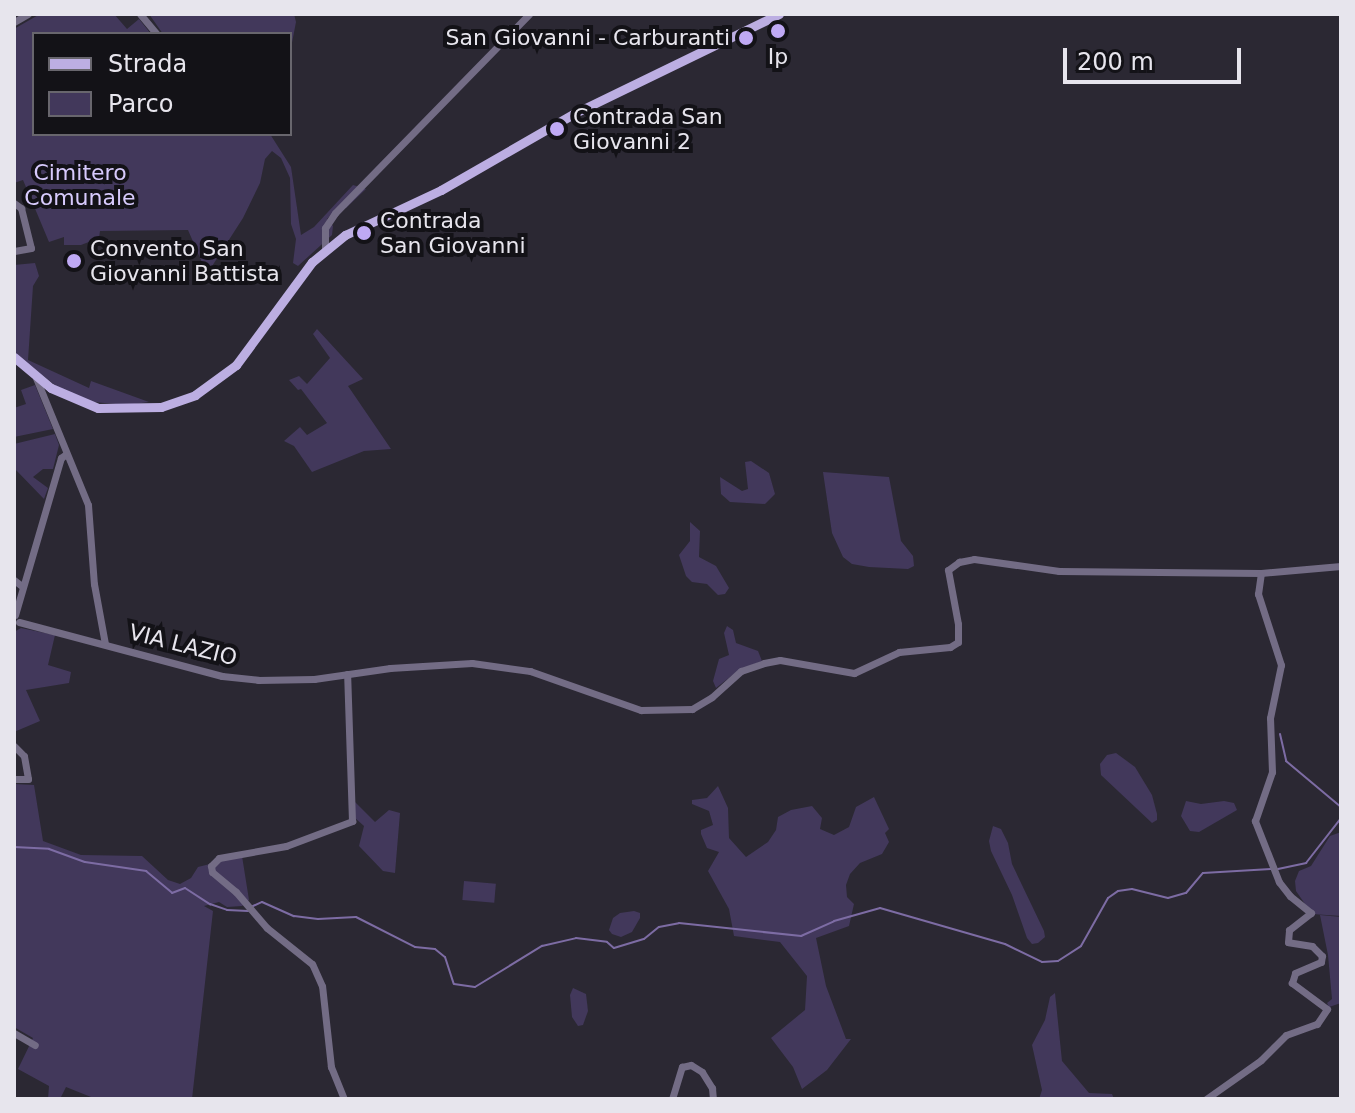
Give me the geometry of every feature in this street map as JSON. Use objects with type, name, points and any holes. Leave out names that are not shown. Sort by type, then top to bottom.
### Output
[{"type":"main road","points":[[14,357],[36,378],[73,400],[98,408],[161,407],[195,395],[224,376],[247,353],[292,287],[325,248],[364,225],[441,190],[573,114],[779,14]]},
{"type":"street","points":[[14,22],[28,14]]},
{"type":"street","points":[[140,14],[155,32]]},
{"type":"street","points":[[325,248],[325,228],[335,213],[529,14]]},
{"type":"street","points":[[14,251],[31,248],[17,205]]},
{"type":"street","name":"VIA LAZIO","points":[[36,378],[88,505],[94,584],[105,644]]},
{"type":"street","name":"VIA LAZIO","points":[[66,454],[61,458],[15,620],[222,676],[258,680],[314,679],[472,663],[530,671],[641,710],[692,709],[741,671],[764,663],[780,660],[854,673],[899,652],[950,647],[958,642],[958,633],[948,570],[959,562],[974,559],[1059,571],[1261,573]]},
{"type":"street","points":[[1206,1099],[1261,1060],[1286,1035],[1317,1024],[1327,1009],[1291,979],[1299,970],[1322,959],[1312,946],[1288,942],[1289,930],[1309,918],[1310,910],[1290,896],[1274,872],[1255,821],[1272,772],[1270,718],[1281,665],[1258,594],[1261,573],[1341,566]]},
{"type":"street","points":[[14,580],[23,587]]},
{"type":"street","points":[[344,1099],[331,1067],[319,975],[312,964],[279,939],[212,872],[213,861],[310,839],[347,825],[354,816],[350,788],[347,674]]},
{"type":"street","points":[[14,746],[24,756],[28,779],[14,779]]},
{"type":"street","points":[[14,1033],[35,1045]]},
{"type":"street","points":[[672,1099],[682,1067],[691,1065],[702,1072],[712,1088],[713,1099]]},
{"type":"green space","name":"Cimitero Comunale","points":[[40,14],[114,14],[127,29],[139,19],[149,32],[32,32],[32,136],[271,136],[291,167],[301,235],[314,227],[353,185],[366,189],[346,208],[335,210],[327,219],[333,226],[332,235],[298,266],[293,263],[296,239],[291,224],[290,178],[281,158],[272,151],[265,159],[260,183],[243,218],[207,274],[188,230],[100,231],[99,238],[81,245],[64,245],[64,237],[49,242],[23,180],[14,183],[14,29]]},
{"type":"green space","points":[[149,14],[294,14],[296,22],[292,43],[292,32],[162,32]]},
{"type":"green space","points":[[35,263],[39,276],[33,286],[28,360],[89,388],[91,381],[149,402],[127,405],[93,402],[60,389],[14,353],[14,265]]},
{"type":"green space","points":[[317,329],[363,379],[348,386],[391,449],[364,451],[312,472],[294,446],[284,441],[300,427],[307,435],[327,423],[301,389],[298,390],[289,380],[299,376],[307,384],[330,358],[313,334]]},
{"type":"green space","points":[[35,385],[53,429],[14,437],[14,408],[26,404],[21,390]]},
{"type":"green space","points":[[55,434],[59,445],[53,469],[43,469],[33,477],[48,488],[44,499],[14,468],[14,444]]},
{"type":"green space","points":[[751,461],[769,473],[775,494],[765,504],[730,502],[721,494],[720,477],[742,491],[748,489],[745,462]]},
{"type":"green space","points":[[823,472],[889,477],[901,541],[913,556],[914,566],[908,569],[869,567],[852,564],[843,557],[832,533]]},
{"type":"green space","points":[[690,522],[700,531],[699,557],[716,566],[729,588],[725,594],[718,595],[707,584],[692,582],[686,576],[679,555],[690,541]]},
{"type":"green space","points":[[727,626],[733,630],[736,643],[758,651],[762,661],[739,670],[716,688],[713,681],[719,659],[729,655],[724,633]]},
{"type":"green space","points":[[21,628],[55,635],[48,665],[71,672],[69,683],[26,690],[40,721],[14,732],[14,632]]},
{"type":"green space","points":[[1116,753],[1135,767],[1152,795],[1157,820],[1152,823],[1101,775],[1100,764],[1107,755]]},
{"type":"green space","points":[[14,784],[34,785],[43,841],[81,855],[142,856],[168,880],[180,884],[191,878],[198,867],[242,856],[249,900],[242,906],[227,907],[219,902],[204,906],[213,911],[192,1099],[96,1099],[66,1087],[60,1099],[48,1099],[49,1086],[18,1069],[33,1038],[14,1027]]},
{"type":"green space","points":[[718,786],[728,808],[729,838],[746,857],[768,842],[776,830],[778,817],[791,810],[812,806],[822,818],[820,829],[834,835],[849,827],[856,807],[874,797],[889,829],[885,833],[889,842],[882,854],[860,863],[850,874],[846,885],[847,897],[854,904],[849,926],[816,938],[826,986],[846,1039],[851,1039],[827,1070],[802,1089],[793,1067],[771,1038],[805,1010],[807,976],[780,942],[734,936],[729,909],[708,871],[719,852],[707,848],[701,834],[701,830],[713,825],[709,811],[692,804],[692,800],[707,798]]},
{"type":"green space","points":[[352,799],[375,822],[389,810],[400,813],[395,873],[383,871],[359,846],[364,826],[355,818]]},
{"type":"green space","points":[[1186,801],[1201,804],[1224,801],[1234,803],[1237,810],[1199,832],[1190,831],[1181,816]]},
{"type":"green space","points":[[993,826],[1001,829],[1008,843],[1012,864],[1044,931],[1045,937],[1038,943],[1032,944],[1027,938],[1012,895],[991,851],[989,841]]},
{"type":"green space","points":[[1341,832],[1341,916],[1312,914],[1296,891],[1295,881],[1299,871],[1311,866],[1330,836]]},
{"type":"green space","points":[[464,881],[496,884],[494,903],[462,900]]},
{"type":"green space","points":[[620,913],[640,913],[640,918],[632,932],[621,937],[612,934],[609,930],[613,918]]},
{"type":"green space","points":[[1320,915],[1341,917],[1341,1003],[1329,1007],[1327,1003],[1332,999],[1328,955]]},
{"type":"green space","points":[[573,988],[586,994],[588,1011],[583,1025],[578,1026],[572,1017],[570,995]]},
{"type":"green space","points":[[1055,993],[1062,1061],[1089,1093],[1112,1094],[1114,1099],[1039,1099],[1042,1090],[1032,1045],[1045,1020],[1050,997]]},
{"type":"waterway","points":[[1280,734],[1286,761],[1341,807]]},
{"type":"waterway","points":[[1278,869],[1306,863],[1341,818]]},
{"type":"waterway","points":[[14,847],[49,849],[85,862],[146,871],[172,893],[185,888],[210,904],[227,910],[248,911]]},
{"type":"waterway","points":[[253,906],[262,902],[294,916],[318,919],[356,917],[415,947],[435,949],[445,957],[454,984],[475,987],[542,946],[576,938],[607,942],[614,948],[644,939],[659,927],[679,923],[801,936],[834,921],[880,908],[1005,944],[1042,962],[1058,961],[1081,946],[1108,898],[1118,891],[1132,889],[1168,898],[1186,893],[1203,873],[1271,869]]},
{"type":"place","name":"Ip","points":[[778,31]]},
{"type":"place","name":"San Giovanni - Carburanti","points":[[746,38]]},
{"type":"place","name":"Contrada San Giovanni 2","points":[[557,129]]},
{"type":"place","name":"Contrada San Giovanni","points":[[364,233]]},
{"type":"place","name":"Convento San Giovanni Battista","points":[[74,261]]}]
